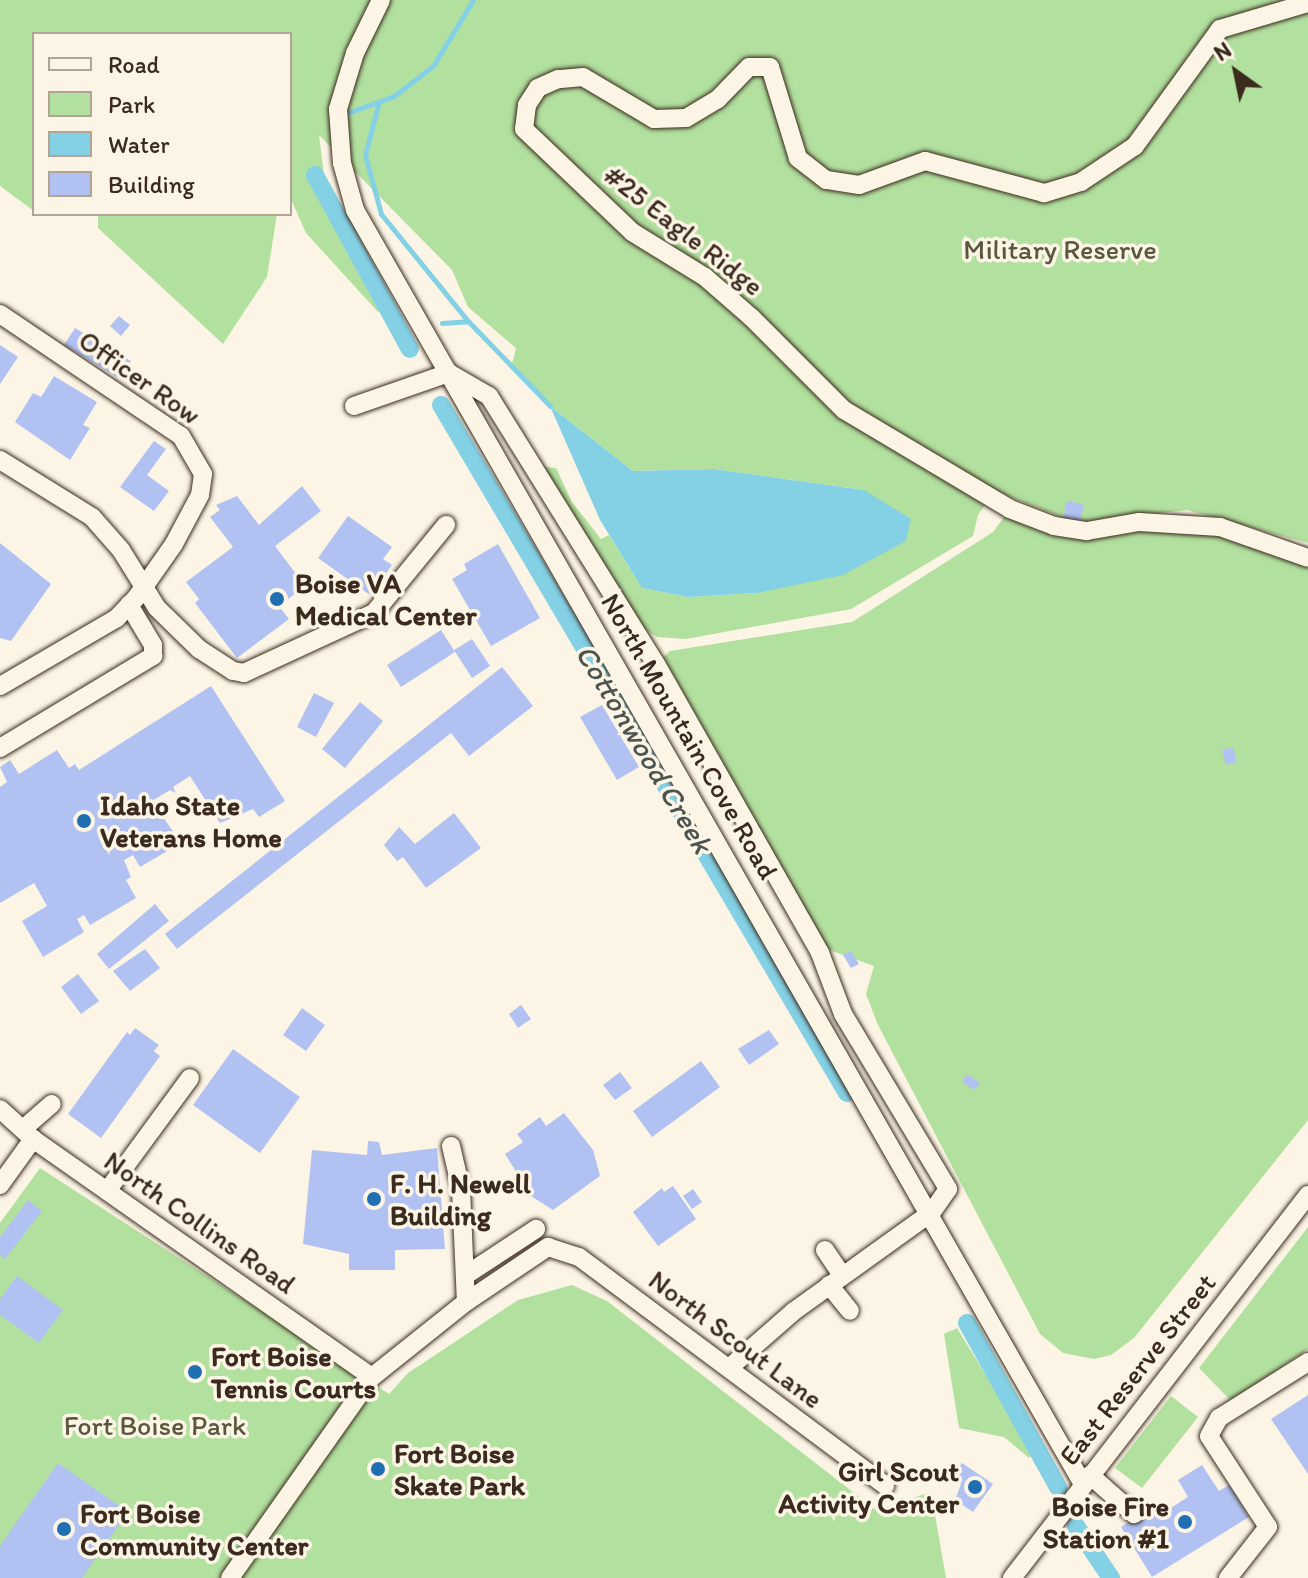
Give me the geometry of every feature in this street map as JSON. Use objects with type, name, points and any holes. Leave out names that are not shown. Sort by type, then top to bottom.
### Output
[{"type":"street","name":"North Mountain Cove Road","points":[[381,0],[345,79],[338,109],[342,163],[370,239],[1087,1479],[1134,1514]]},
{"type":"street","name":"#25 Eagle Ridge","points":[[1308,3],[1220,29],[1135,146],[1081,182],[1044,193],[925,161],[859,185],[826,180],[798,158],[770,67],[749,67],[718,99],[686,118],[654,119],[583,77],[558,79],[538,88],[527,105],[524,129],[632,232],[705,277],[752,318],[844,410],[1010,509],[1054,526],[1087,531],[1139,522],[1220,527],[1308,558]]},
{"type":"street","name":"Officer Row","points":[[0,314],[193,448],[203,474],[200,495],[135,598]]},
{"type":"street","points":[[354,406],[449,373],[489,396],[656,664],[820,953],[843,1014],[948,1189],[932,1212],[836,1280],[729,1368]]},
{"type":"street","points":[[0,460],[92,517],[121,550],[153,645],[153,656],[0,748]]},
{"type":"street","points":[[135,598],[221,666],[244,673],[374,613],[446,525]]},
{"type":"street","points":[[0,686],[117,618],[135,598]]},
{"type":"street","points":[[824,1027],[843,1014]]},
{"type":"street","points":[[107,1191],[190,1078]]},
{"type":"street","points":[[0,1185],[28,1134],[52,1104]]},
{"type":"street","name":"North Collins Road","points":[[0,1109],[28,1134],[107,1191],[372,1377]]},
{"type":"street","points":[[230,1578],[372,1377],[466,1302],[461,1189],[451,1146]]},
{"type":"street","name":"East Reserve Street","points":[[1012,1578],[1308,1195]]},
{"type":"street","points":[[466,1275],[536,1229]]},
{"type":"street","name":"North Scout Lane","points":[[466,1302],[548,1247],[579,1257],[885,1485]]},
{"type":"street","points":[[825,1250],[850,1311]]},
{"type":"street","points":[[1228,1578],[1268,1527],[1209,1436],[1219,1418],[1308,1362]]},
{"type":"green space","name":"Military Reserve","points":[[0,0],[1308,0],[1308,543],[1187,510],[1077,523],[995,491],[978,515],[973,536],[851,609],[686,639],[657,637],[634,623],[537,466],[556,468],[572,502],[601,539],[609,535],[642,588],[688,597],[757,593],[864,490],[714,469],[633,471],[550,406],[512,364],[516,348],[468,307],[452,270],[319,135],[325,183],[337,219],[387,307],[378,312],[306,233],[292,202],[292,32],[32,32],[32,210],[0,186]]},
{"type":"green space","points":[[98,216],[277,216],[267,277],[223,344],[98,228]]},
{"type":"green space","points":[[1010,509],[1054,526],[1183,522],[1308,558],[1308,1120],[1134,1338],[1111,1355],[1094,1359],[1063,1353],[1040,1334],[878,1025],[866,994],[874,966],[827,949],[656,664],[670,651],[852,622],[993,532]]},
{"type":"green space","name":"Fort Boise Park","points":[[40,1168],[389,1394],[408,1373],[518,1300],[572,1285],[607,1301],[876,1510],[931,1492],[946,1578],[0,1578],[0,1223]]},
{"type":"green space","points":[[1308,1227],[1308,1349],[1231,1401],[1199,1368]]},
{"type":"green space","points":[[957,1328],[1033,1453],[1029,1458],[1004,1437],[959,1428],[944,1334]]},
{"type":"green space","points":[[1171,1396],[1198,1417],[1142,1488],[1115,1468]]},
{"type":"water","points":[[550,406],[633,471],[714,469],[864,490],[911,519],[906,541],[843,575],[757,593],[688,597],[642,588],[600,520]]},
{"type":"building","points":[[119,316],[130,325],[121,336],[110,326]]},
{"type":"building","points":[[75,328],[131,361],[120,379],[64,345]]},
{"type":"building","points":[[0,345],[18,357],[0,384]]},
{"type":"building","points":[[54,376],[97,402],[83,425],[90,428],[70,460],[15,422],[33,393],[41,397]]},
{"type":"building","points":[[154,441],[166,449],[147,475],[169,491],[154,511],[120,487]]},
{"type":"building","points":[[302,486],[321,511],[275,546],[305,586],[279,606],[289,619],[237,658],[195,603],[199,599],[186,582],[233,547],[210,517],[220,510],[216,505],[237,496],[259,525]]},
{"type":"building","points":[[1067,501],[1084,504],[1079,527],[1062,523]]},
{"type":"building","points":[[348,516],[392,547],[383,559],[392,565],[370,595],[318,558]]},
{"type":"building","points":[[0,543],[51,584],[11,641],[0,638]]},
{"type":"building","points":[[498,544],[540,618],[491,646],[452,579],[467,570],[464,564]]},
{"type":"building","points":[[441,630],[455,652],[401,687],[387,665]]},
{"type":"building","points":[[472,639],[490,666],[472,678],[454,650]]},
{"type":"building","points":[[502,667],[533,706],[469,756],[451,733],[177,949],[165,934]]},
{"type":"building","name":"Idaho State Veterans Home","points":[[211,686],[285,801],[259,817],[253,809],[220,823],[190,776],[173,787],[176,793],[170,790],[152,801],[181,843],[140,867],[133,855],[124,860],[131,877],[126,880],[136,898],[90,925],[84,915],[77,919],[84,932],[43,957],[22,921],[47,906],[34,883],[0,903],[0,787],[7,782],[0,767],[10,760],[19,774],[57,750],[69,768],[75,764],[79,770]]},
{"type":"building","points":[[314,693],[334,703],[316,737],[297,727]]},
{"type":"building","points":[[360,702],[383,721],[345,768],[322,749]]},
{"type":"building","points":[[602,705],[639,767],[617,780],[580,717]]},
{"type":"building","points":[[1233,747],[1237,762],[1226,765],[1222,750]]},
{"type":"building","points":[[454,813],[481,848],[426,888],[403,857],[397,861],[384,845],[399,827],[415,844]]},
{"type":"building","points":[[155,904],[169,921],[109,969],[97,954]]},
{"type":"building","points":[[145,949],[160,968],[130,991],[113,971]]},
{"type":"building","points":[[851,951],[859,964],[851,968],[843,955]]},
{"type":"building","points":[[78,974],[99,1001],[81,1014],[61,987]]},
{"type":"building","points":[[521,1005],[531,1019],[518,1028],[509,1014]]},
{"type":"building","points":[[302,1008],[325,1025],[306,1051],[283,1035]]},
{"type":"building","points":[[135,1028],[159,1045],[154,1051],[160,1056],[101,1138],[68,1114],[127,1032],[130,1035]]},
{"type":"building","points":[[769,1030],[779,1044],[749,1065],[738,1049]]},
{"type":"building","points":[[233,1049],[300,1097],[260,1153],[193,1105]]},
{"type":"building","points":[[701,1061],[720,1087],[652,1137],[633,1111]]},
{"type":"building","points":[[620,1072],[632,1088],[615,1100],[603,1085]]},
{"type":"building","points":[[967,1074],[980,1083],[974,1090],[962,1082]]},
{"type":"building","points":[[564,1113],[593,1150],[600,1176],[553,1210],[531,1196],[505,1154],[523,1142],[517,1134],[540,1117],[546,1126]]},
{"type":"building","name":"F. H. Newell Building","points":[[368,1141],[379,1142],[382,1155],[437,1148],[445,1249],[395,1250],[395,1270],[349,1270],[349,1254],[303,1244],[312,1150],[367,1155]]},
{"type":"building","points":[[673,1186],[696,1219],[658,1246],[633,1212],[662,1188],[664,1192]]},
{"type":"building","points":[[693,1189],[702,1202],[692,1209],[683,1196]]},
{"type":"building","points":[[28,1200],[42,1211],[5,1259],[0,1255],[0,1237]]},
{"type":"building","points":[[17,1276],[63,1310],[39,1343],[0,1315],[0,1299]]},
{"type":"building","points":[[1308,1395],[1308,1474],[1271,1419]]},
{"type":"building","name":"Fort Boise Community Center","points":[[58,1463],[128,1512],[82,1578],[0,1578],[0,1546]]},
{"type":"building","name":"Girl Scout Activity Center","points":[[962,1463],[993,1484],[973,1512],[955,1500],[961,1484],[952,1477]]},
{"type":"building","name":"Boise Fire Station #1","points":[[1202,1465],[1219,1491],[1229,1485],[1249,1517],[1152,1577],[1121,1527],[1153,1507],[1158,1516],[1188,1497],[1178,1480]]},
{"type":"waterway","name":"Cottonwood Creek","points":[[350,112],[394,96],[433,66],[473,0]]},
{"type":"waterway","points":[[379,101],[365,155],[381,214],[468,321]]},
{"type":"waterway","name":"Cottonwood Creek","points":[[315,175],[410,349]]},
{"type":"waterway","points":[[442,323],[468,321],[550,406]]},
{"type":"waterway","name":"Cottonwood Creek","points":[[441,405],[847,1093]]},
{"type":"waterway","name":"Cottonwood Creek","points":[[967,1323],[1058,1487]]},
{"type":"waterway","points":[[1076,1526],[1111,1578]]},
{"type":"place","name":"Boise VA Medical Center","points":[[277,599]]},
{"type":"place","name":"Idaho State Veterans Home","points":[[84,821]]},
{"type":"place","name":"F. H. Newell Building","points":[[374,1199]]},
{"type":"place","name":"Fort Boise Tennis Courts","points":[[195,1372]]},
{"type":"place","name":"Fort Boise Skate Park","points":[[378,1469]]},
{"type":"place","name":"Girl Scout Activity Center","points":[[975,1487]]},
{"type":"place","name":"Boise Fire Station #1","points":[[1185,1522]]},
{"type":"place","name":"Fort Boise Community Center","points":[[64,1529]]}]
